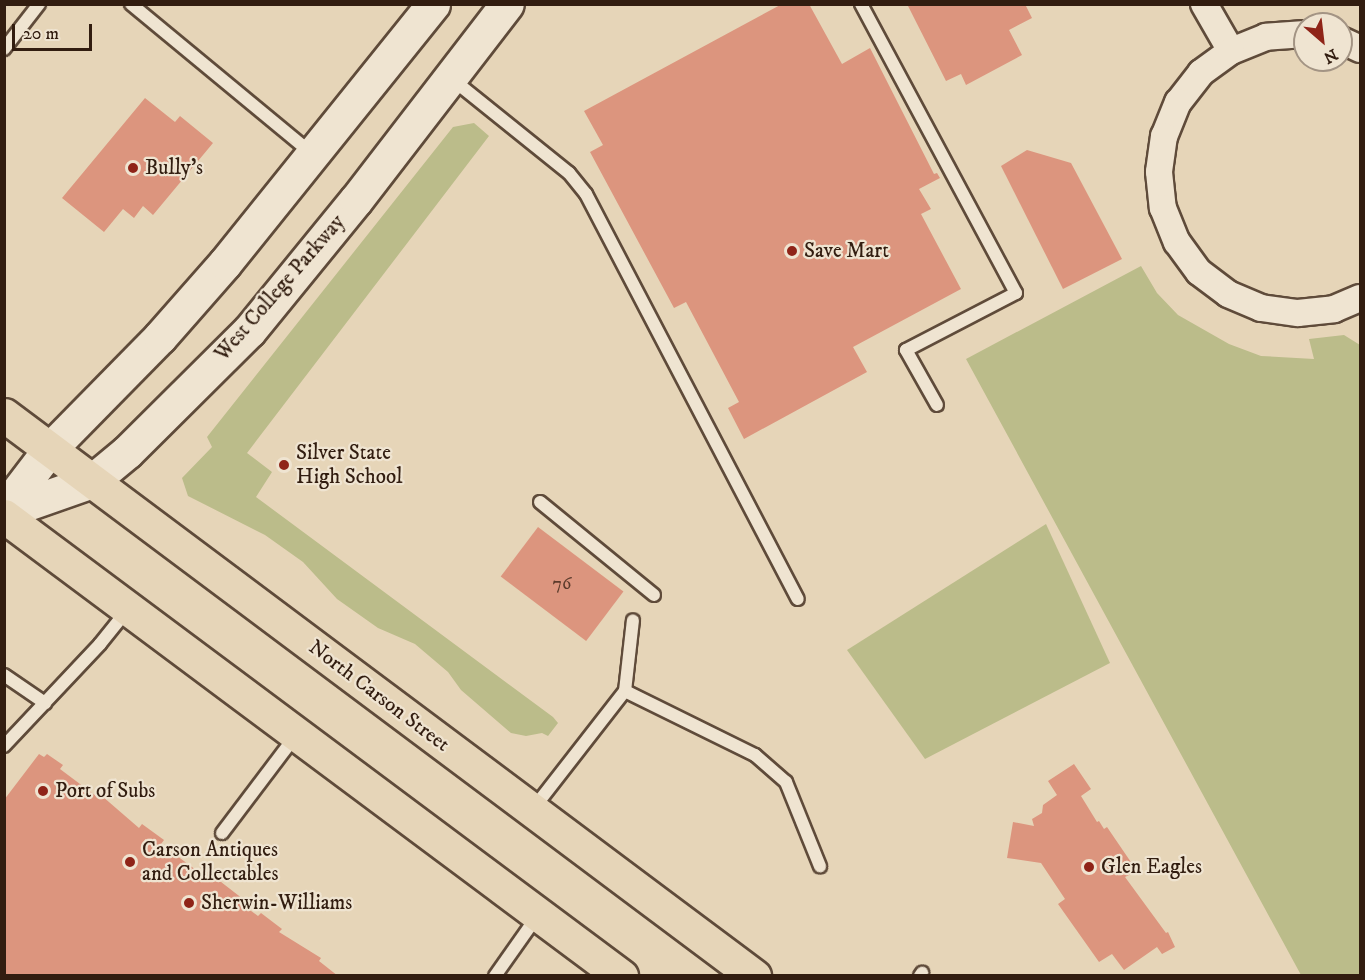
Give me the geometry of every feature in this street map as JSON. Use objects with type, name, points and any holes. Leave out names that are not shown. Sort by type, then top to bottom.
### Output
[{"type":"main road","name":"North Carson Street","points":[[4,415],[754,975]]},
{"type":"main road","points":[[4,512],[621,975]]},
{"type":"street","points":[[4,512],[49,450],[160,337],[225,263],[433,4]]},
{"type":"street","name":"West College Parkway","points":[[4,512],[92,481],[128,452],[249,331],[356,200],[507,4]]},
{"type":"street","points":[[1204,4],[1231,51]]},
{"type":"street","points":[[1293,35],[1266,37],[1231,51],[1201,73],[1178,102],[1164,136],[1159,172],[1163,208],[1177,242],[1206,277],[1228,294],[1262,308],[1298,313],[1334,309],[1360,298]]},
{"type":"lane","points":[[4,49],[39,4]]},
{"type":"lane","points":[[130,4],[312,154]]},
{"type":"lane","points":[[861,4],[1016,293],[906,350],[937,405]]},
{"type":"lane","points":[[450,77],[569,173],[586,194],[798,599]]},
{"type":"lane","points":[[540,502],[654,595]]},
{"type":"lane","points":[[4,746],[129,608]]},
{"type":"lane","points":[[533,810],[625,691],[633,620]]},
{"type":"lane","points":[[4,675],[45,703]]},
{"type":"lane","points":[[625,691],[755,755],[786,782],[820,866]]},
{"type":"lane","points":[[222,833],[297,734]]},
{"type":"lane","points":[[495,975],[539,914]]},
{"type":"green space","points":[[474,123],[489,136],[247,453],[272,472],[256,497],[553,717],[558,723],[548,736],[542,733],[526,736],[511,733],[461,690],[448,672],[415,644],[378,628],[337,599],[303,562],[265,535],[188,496],[182,478],[212,447],[207,437],[453,127]]},
{"type":"green space","points":[[1141,266],[1157,293],[1178,315],[1229,344],[1261,356],[1314,359],[1309,339],[1344,335],[1360,345],[1360,975],[1301,975],[966,359]]},
{"type":"green space","points":[[1046,524],[1110,663],[925,759],[847,650]]},
{"type":"building","name":"Save Mart","points":[[782,4],[809,4],[842,64],[870,48],[934,174],[937,173],[940,178],[919,189],[931,209],[921,214],[961,289],[853,347],[867,372],[744,439],[728,408],[739,402],[686,302],[674,308],[590,152],[603,145],[584,111]]},
{"type":"building","points":[[907,4],[1025,4],[1032,18],[1009,30],[1022,55],[966,85],[961,74],[946,81]]},
{"type":"building","points":[[145,98],[175,122],[180,116],[213,143],[153,215],[143,206],[134,218],[123,209],[104,232],[62,198]]},
{"type":"building","points":[[1027,150],[1071,163],[1122,259],[1063,289],[1001,166]]},
{"type":"building","points":[[538,527],[623,591],[586,641],[501,577]]},
{"type":"building","points":[[39,754],[44,757],[47,754],[63,765],[60,769],[100,799],[102,796],[139,828],[142,824],[164,840],[161,844],[200,873],[203,868],[243,899],[240,903],[258,916],[261,913],[282,929],[279,932],[321,958],[319,961],[338,976],[4,976],[4,800]]},
{"type":"building","name":"Glen Eagles","points":[[1074,764],[1091,789],[1081,796],[1097,822],[1099,821],[1104,829],[1107,827],[1137,871],[1125,877],[1166,933],[1168,932],[1175,947],[1162,954],[1157,947],[1124,970],[1112,954],[1099,962],[1058,904],[1065,899],[1041,863],[1007,858],[1013,822],[1034,826],[1032,819],[1042,813],[1043,805],[1057,795],[1048,781]]},
{"type":"place","name":"Bully's","points":[[133,168]]},
{"type":"place","name":"Save Mart","points":[[792,251]]},
{"type":"place","name":"Silver State High School","points":[[284,465]]},
{"type":"place","name":"Port of Subs","points":[[43,791]]},
{"type":"place","name":"Carson Antiques and Collectables","points":[[130,862]]},
{"type":"place","name":"Glen Eagles","points":[[1089,867]]},
{"type":"place","name":"Sherwin-Williams","points":[[189,903]]}]
